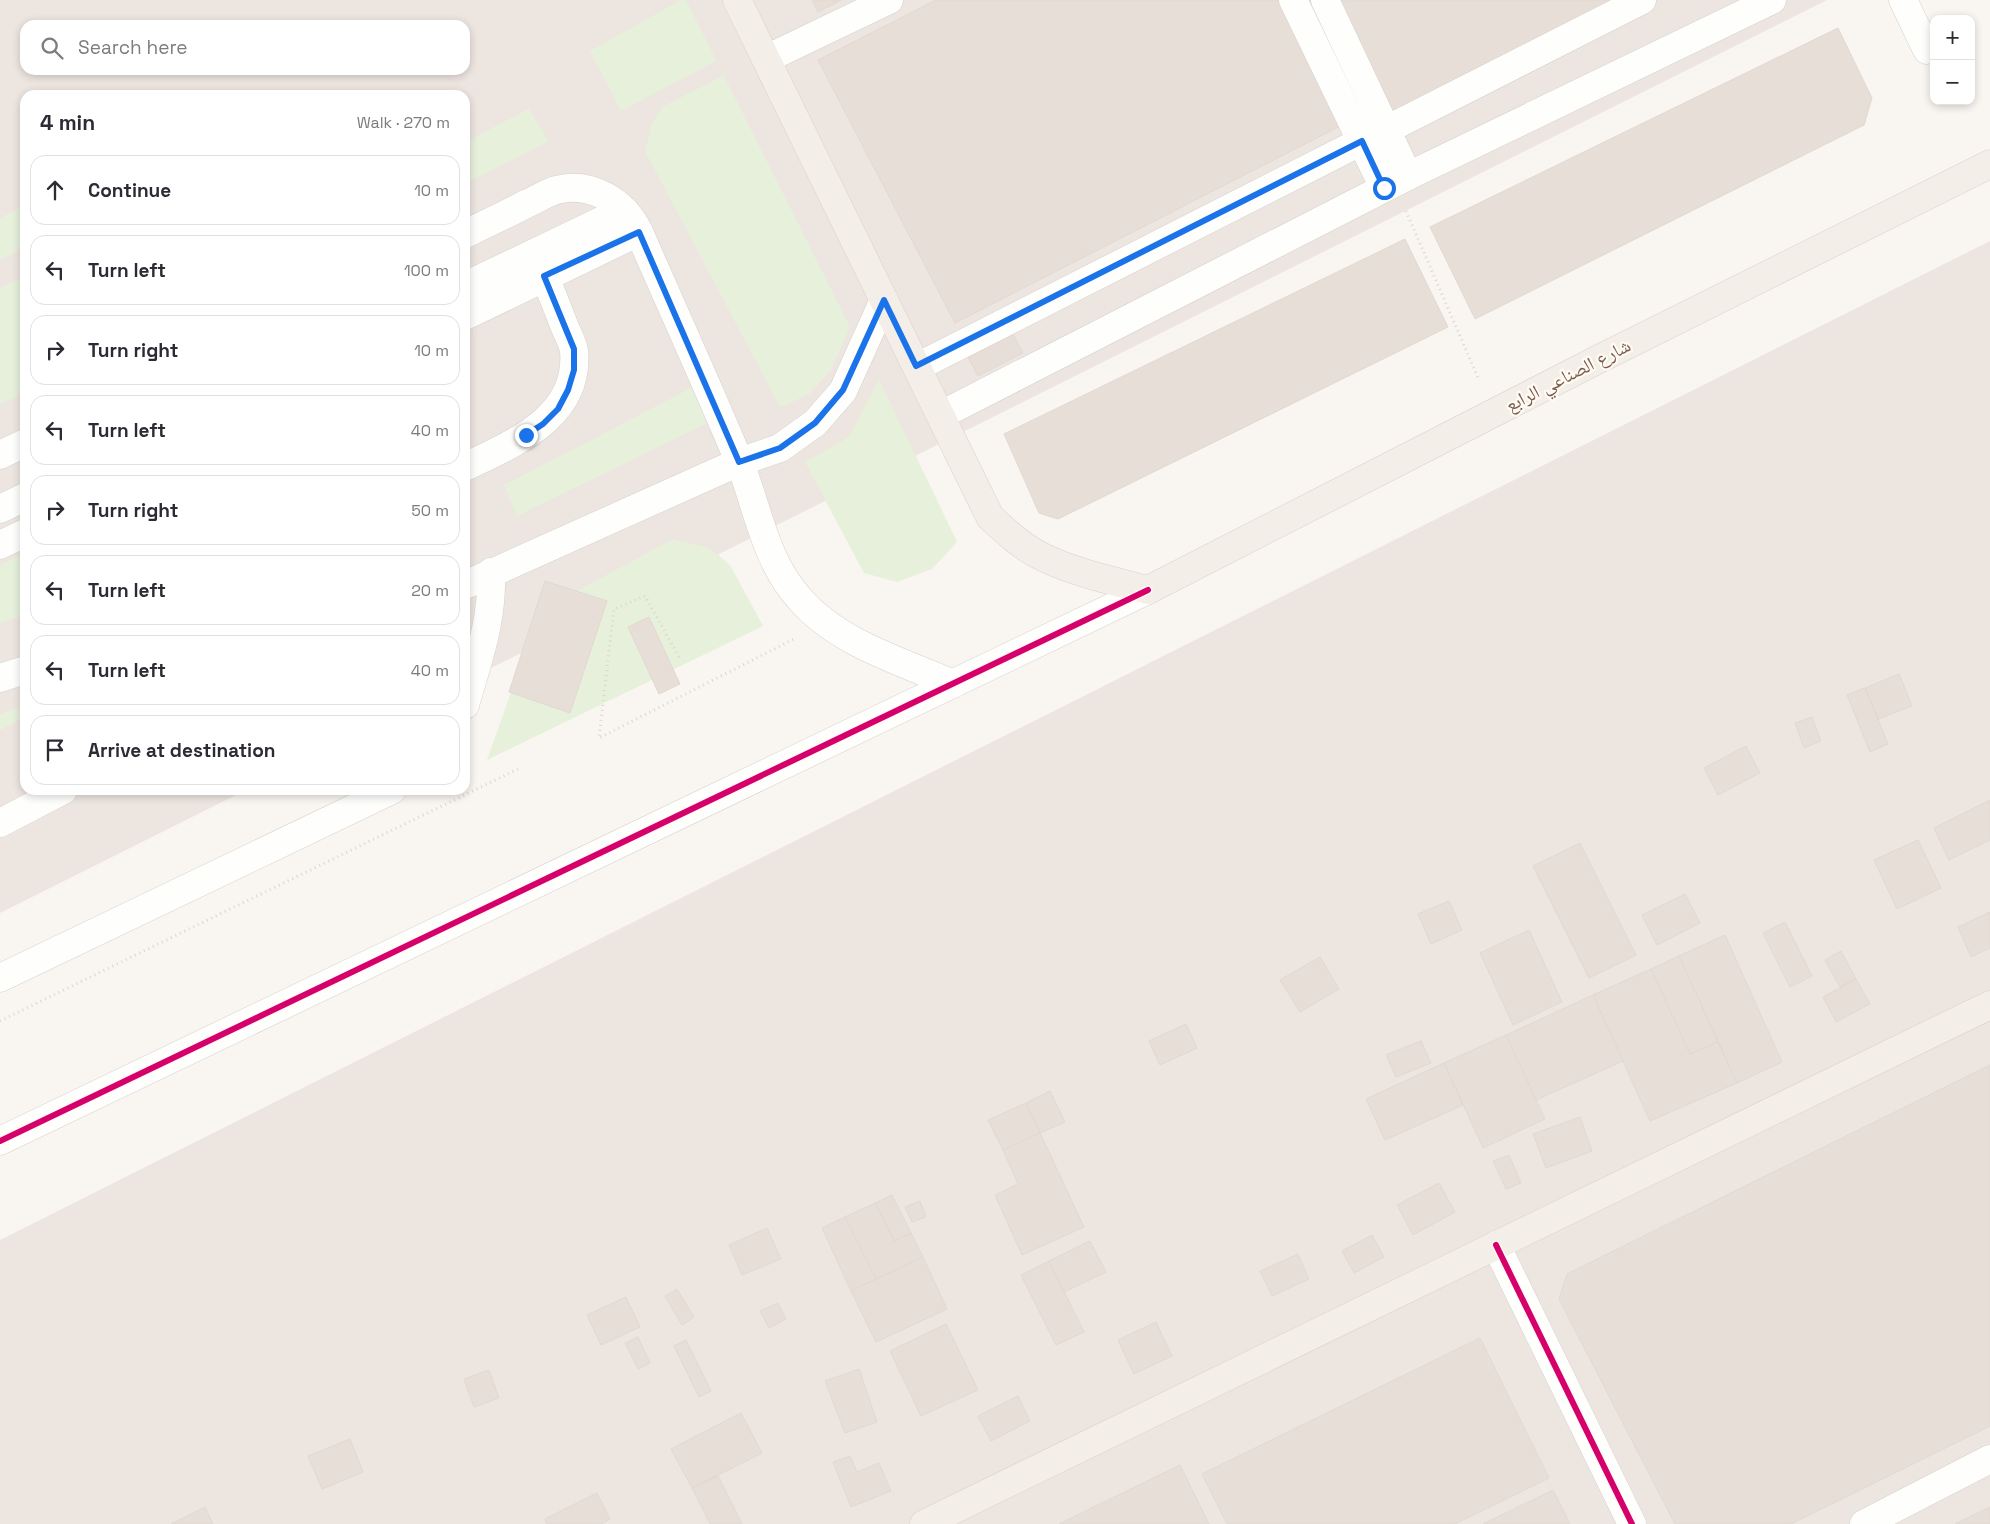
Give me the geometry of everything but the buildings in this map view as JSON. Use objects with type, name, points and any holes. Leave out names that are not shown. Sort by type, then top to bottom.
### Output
[{"type":"main road","points":[[737,0],[990,517],[1012,537],[1036,553],[1089,575],[1148,590]]},
{"type":"main road","name":"شارع الصناعي الرابع","points":[[1148,590],[1599,359],[1990,164]]},
{"type":"main road","points":[[924,1524],[1990,1005]]},
{"type":"street","points":[[766,60],[889,0]]},
{"type":"street","points":[[1293,0],[1374,136]]},
{"type":"street","points":[[1325,0],[1374,136],[1395,183]]},
{"type":"street","points":[[916,366],[1642,0]]},
{"type":"street","points":[[941,415],[1395,183],[1772,0]]},
{"type":"street","points":[[1903,0],[1927,50]]},
{"type":"street","points":[[470,232],[555,190],[574,188],[593,190],[610,198],[632,221],[739,462],[763,535],[778,569],[799,598],[826,623],[858,642],[953,684]]},
{"type":"street","points":[[470,313],[544,276],[632,221]]},
{"type":"street","points":[[470,284],[632,221]]},
{"type":"street","points":[[470,465],[510,445],[543,424],[558,409],[568,390],[574,370],[574,349],[544,276]]},
{"type":"street","points":[[470,582],[739,462],[780,448],[815,423],[843,390],[884,300]]},
{"type":"street","points":[[0,455],[20,445]]},
{"type":"street","points":[[0,509],[20,499]]},
{"type":"street","points":[[0,545],[20,535]]},
{"type":"street","points":[[470,674],[475,642],[490,616],[491,572]]},
{"type":"street","points":[[0,1142],[1148,590]]},
{"type":"street","points":[[0,678],[20,672]]},
{"type":"street","points":[[0,823],[53,795]]},
{"type":"street","points":[[0,978],[382,795]]},
{"type":"street","points":[[1496,1245],[1632,1524]]},
{"type":"street","points":[[1864,1524],[1990,1459]]},
{"type":"path","points":[[1395,183],[1478,380]]},
{"type":"path","points":[[679,657],[645,596],[614,609],[599,738],[826,623]]},
{"type":"path","points":[[470,792],[520,768]]},
{"type":"path","points":[[0,1021],[465,795]]},
{"type":"shaded area","points":[[0,0],[1827,0],[470,678],[470,90],[20,90],[20,795],[236,795],[0,913]]},
{"type":"shaded area","points":[[1990,241],[1990,1524],[0,1524],[0,1240]]},
{"type":"green space","points":[[681,0],[686,0],[850,327],[831,370],[808,395],[780,407],[645,151],[652,124],[662,107],[723,76],[716,61],[621,111],[590,51]]},
{"type":"green space","points":[[529,109],[549,141],[470,181],[470,139]]},
{"type":"green space","points":[[20,208],[20,250],[0,260],[0,218]]},
{"type":"green space","points":[[20,278],[20,395],[0,404],[0,288]]},
{"type":"green space","points":[[879,379],[957,542],[932,569],[897,582],[864,573],[805,462],[849,437]]},
{"type":"green space","points":[[695,386],[712,421],[517,516],[504,485]]},
{"type":"green space","points":[[673,539],[710,548],[730,565],[763,626],[487,760],[540,611]]},
{"type":"green space","points":[[20,555],[20,617],[0,623],[0,565]]},
{"type":"green space","points":[[20,707],[20,720],[0,730],[0,714]]},
{"type":"cycle path","points":[[0,1141],[1148,590]]},
{"type":"cycle path","points":[[1496,1245],[1632,1524]]},
{"type":"route","points":[[526,435],[543,424],[558,409],[568,390],[574,370],[574,349],[544,276],[639,232],[739,462],[780,448],[815,423],[843,390],[884,300],[916,366],[1362,141],[1384,188]]}]
